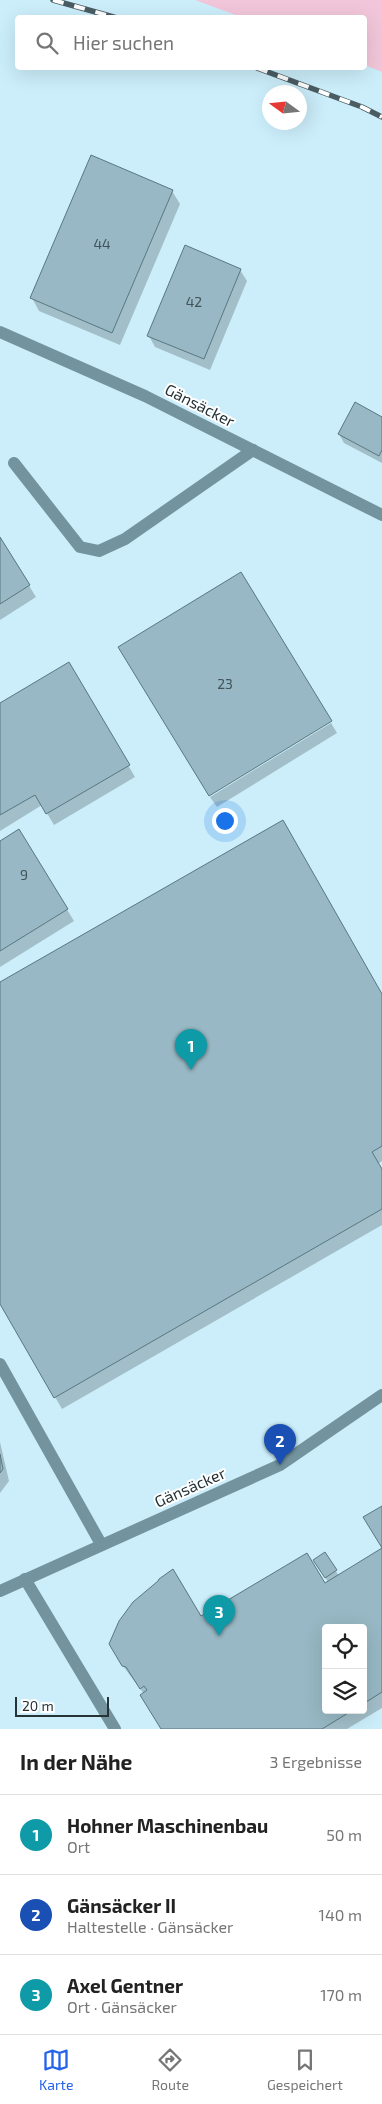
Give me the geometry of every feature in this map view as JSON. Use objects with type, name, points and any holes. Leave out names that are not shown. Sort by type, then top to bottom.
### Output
[{"type":"street","name":"Gänsäcker","points":[[0,332],[145,396],[382,515]]},
{"type":"street","points":[[14,463],[80,547],[99,552],[125,539],[253,450]]},
{"type":"street","points":[[0,1364],[101,1544]]},
{"type":"street","name":"Gänsäcker","points":[[0,1591],[280,1465],[382,1395]]},
{"type":"street","points":[[25,1579],[115,1729]]},
{"type":"shaded area","points":[[195,0],[382,0],[382,72],[367,66],[367,15],[236,15]]},
{"type":"building","points":[[91,155],[173,190],[112,333],[30,298]]},
{"type":"building","points":[[185,245],[241,269],[204,359],[147,336]]},
{"type":"building","points":[[355,402],[382,417],[382,450],[379,456],[338,434]]},
{"type":"building","points":[[0,537],[30,585],[0,604]]},
{"type":"building","points":[[241,572],[332,721],[209,796],[118,647]]},
{"type":"building","points":[[69,662],[130,765],[46,814],[35,795],[0,815],[0,703]]},
{"type":"building","points":[[283,820],[382,994],[382,1146],[372,1152],[382,1169],[382,1209],[54,1398],[0,1304],[0,982]]},
{"type":"building","points":[[19,829],[68,909],[0,951],[0,841]]},
{"type":"building","points":[[0,1454],[3,1469],[0,1473]]},
{"type":"building","points":[[382,1506],[382,1548],[363,1517]]},
{"type":"building","points":[[382,1548],[382,1692],[367,1701],[367,1624],[322,1624],[322,1714],[346,1714],[322,1729],[161,1729],[140,1695],[147,1690],[144,1686],[140,1689],[126,1667],[122,1666],[109,1644],[119,1621],[133,1602],[173,1569],[201,1616],[307,1553],[325,1583]]},
{"type":"building","points":[[325,1552],[337,1570],[325,1578],[313,1560]]},
{"type":"railway","points":[[53,0],[106,15]]},
{"type":"railway","points":[[262,70],[362,107],[382,117]]},
{"type":"place","name":"Hohner Maschinenbau","points":[[191,1070]]},
{"type":"place","name":"Gänsäcker II","points":[[280,1465]]},
{"type":"place","name":"Axel Gentner","points":[[219,1636]]}]
